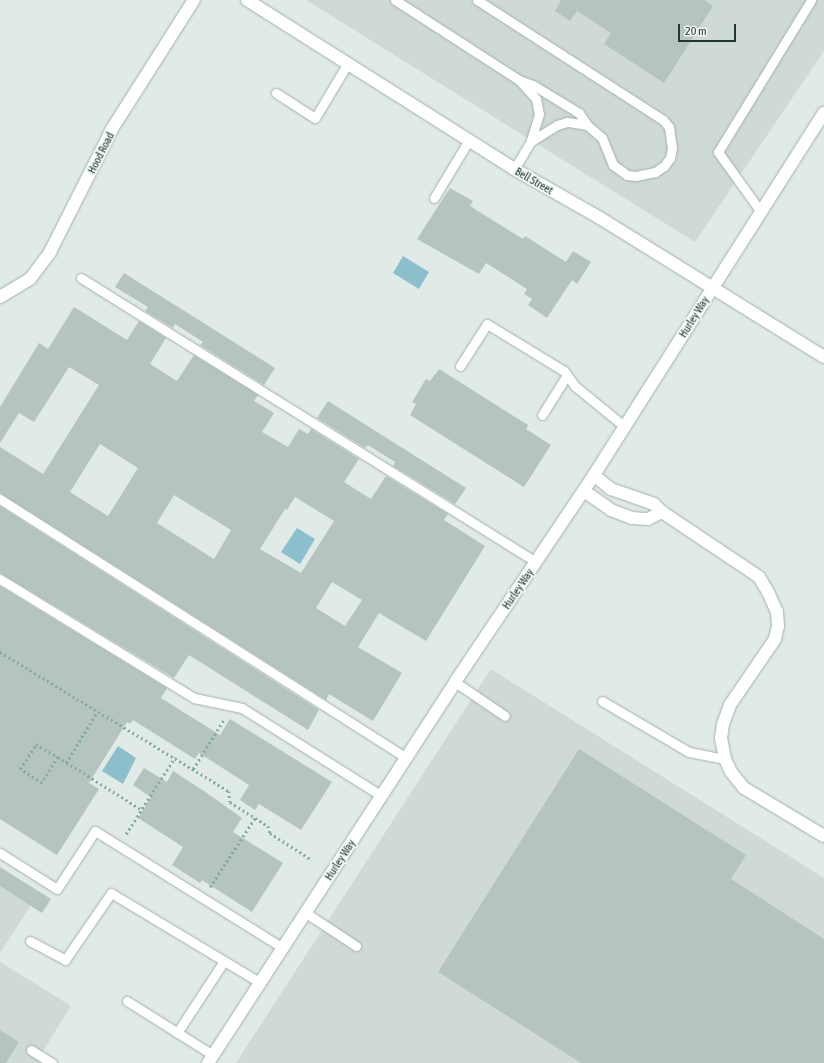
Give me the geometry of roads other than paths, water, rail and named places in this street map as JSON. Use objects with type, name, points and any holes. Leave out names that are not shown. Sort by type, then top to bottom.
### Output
[{"type":"street","name":"Hood Road","points":[[0,297],[30,279],[50,252],[112,129],[194,0]]},
{"type":"street","name":"Bell Street","points":[[247,0],[514,169],[600,218],[824,357]]},
{"type":"street","name":"Hurley Way","points":[[211,1059],[455,682],[584,491],[824,113]]},
{"type":"street","points":[[594,475],[611,489],[654,504],[662,512],[759,578],[777,612],[778,626],[775,639],[734,698],[725,718],[722,738],[725,759],[731,772],[744,788],[824,836]]},
{"type":"street","points":[[584,491],[611,510],[632,518],[648,519],[662,512]]},
{"type":"lane","points":[[395,0],[519,80],[533,85],[579,113],[587,125],[602,138],[613,165],[627,175],[645,176],[655,172],[670,158],[672,138],[663,120],[477,0]]},
{"type":"lane","points":[[761,212],[718,152],[811,0]]},
{"type":"lane","points":[[276,93],[315,118],[348,63]]},
{"type":"lane","points":[[514,169],[531,141],[539,106],[519,80]]},
{"type":"lane","points":[[531,141],[557,125],[567,122],[587,125]]},
{"type":"lane","points":[[434,198],[469,140]]},
{"type":"lane","points":[[81,278],[536,562]]},
{"type":"lane","points":[[460,366],[487,324],[567,375],[575,386],[625,427]]},
{"type":"lane","points":[[542,415],[567,375]]},
{"type":"lane","points":[[0,500],[406,758]]},
{"type":"lane","points":[[0,579],[194,698],[242,708],[382,796]]},
{"type":"lane","points":[[455,682],[505,716]]},
{"type":"lane","points":[[602,701],[689,752],[725,759]]},
{"type":"lane","points":[[0,853],[57,889],[95,831],[283,948]]},
{"type":"lane","points":[[30,941],[65,960],[111,893],[261,983]]},
{"type":"lane","points":[[306,913],[356,946]]},
{"type":"lane","points":[[177,1032],[224,961]]},
{"type":"lane","points":[[127,1001],[177,1032],[211,1059]]},
{"type":"lane","points":[[31,1050],[52,1063]]},
{"type":"water","points":[[403,256],[429,272],[419,289],[393,273]]},
{"type":"water","points":[[297,528],[315,539],[300,564],[281,552]]},
{"type":"water","points":[[118,746],[136,758],[123,784],[102,771]]}]
